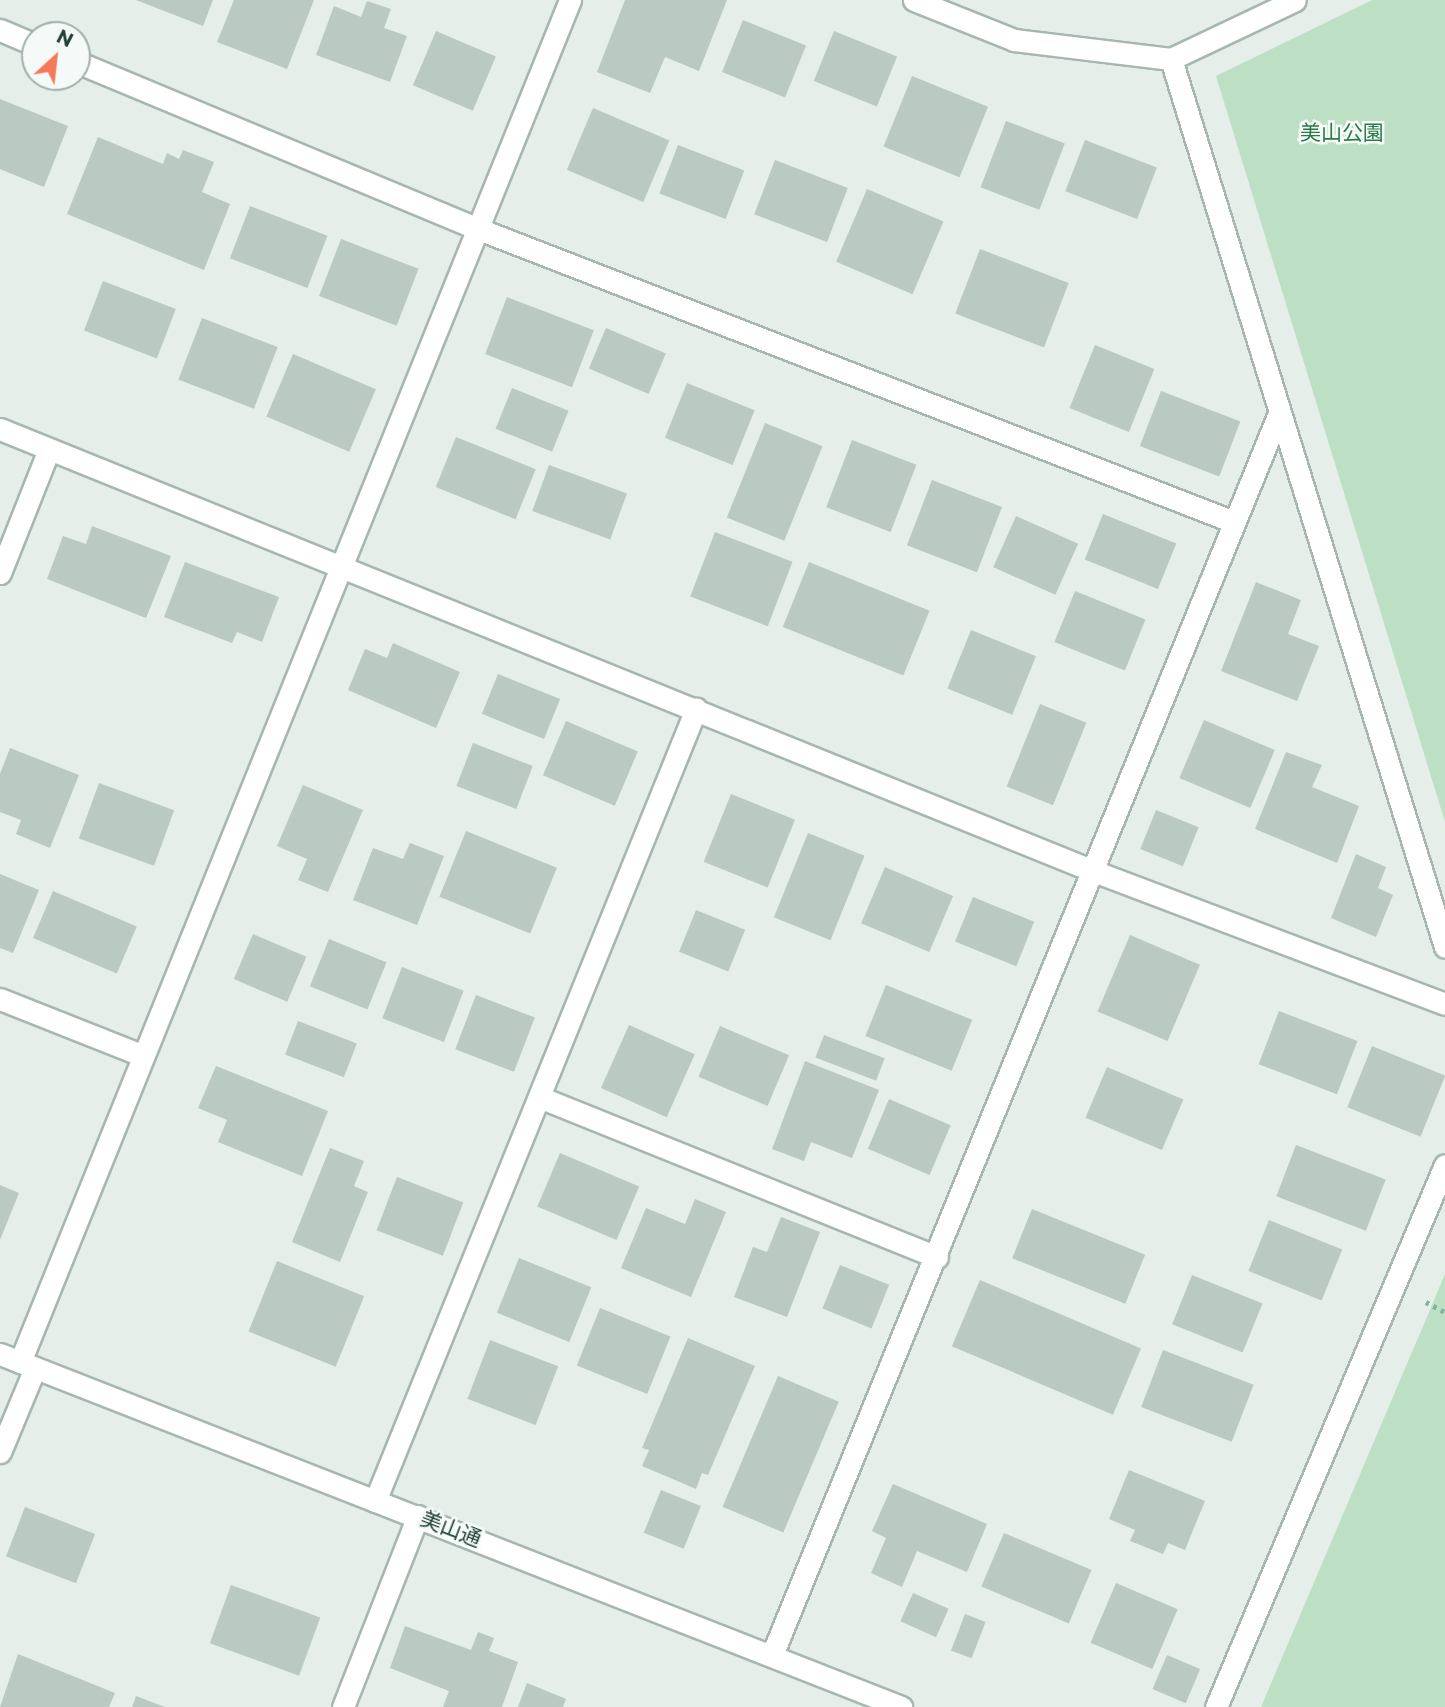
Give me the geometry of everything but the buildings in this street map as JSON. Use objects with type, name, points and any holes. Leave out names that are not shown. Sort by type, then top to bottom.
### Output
[{"type":"street","points":[[0,1452],[18,1361],[139,1054],[342,566],[570,0]]},
{"type":"street","points":[[914,0],[1014,40],[1171,60],[1296,0]]},
{"type":"street","points":[[0,30],[21,39]]},
{"type":"street","points":[[1171,60],[1277,418],[1445,947]]},
{"type":"street","points":[[91,68],[476,228],[1234,522]]},
{"type":"street","points":[[772,1656],[1096,872],[1277,418]]},
{"type":"street","points":[[0,429],[1096,872],[1445,1004]]},
{"type":"street","points":[[0,573],[49,449]]},
{"type":"street","points":[[375,1501],[696,709]]},
{"type":"street","points":[[0,999],[139,1054]]},
{"type":"street","points":[[539,1097],[937,1256]]},
{"type":"street","points":[[1216,1707],[1445,1165]]},
{"type":"street","name":"美山通","points":[[18,1361],[772,1656],[867,1701],[901,1707]]},
{"type":"street","points":[[343,1707],[418,1516]]},
{"type":"green space","name":"美山公園","points":[[1372,0],[1445,0],[1445,822],[1216,76]]},
{"type":"green space","points":[[1445,1274],[1445,1707],[1261,1707],[1432,1305]]}]
